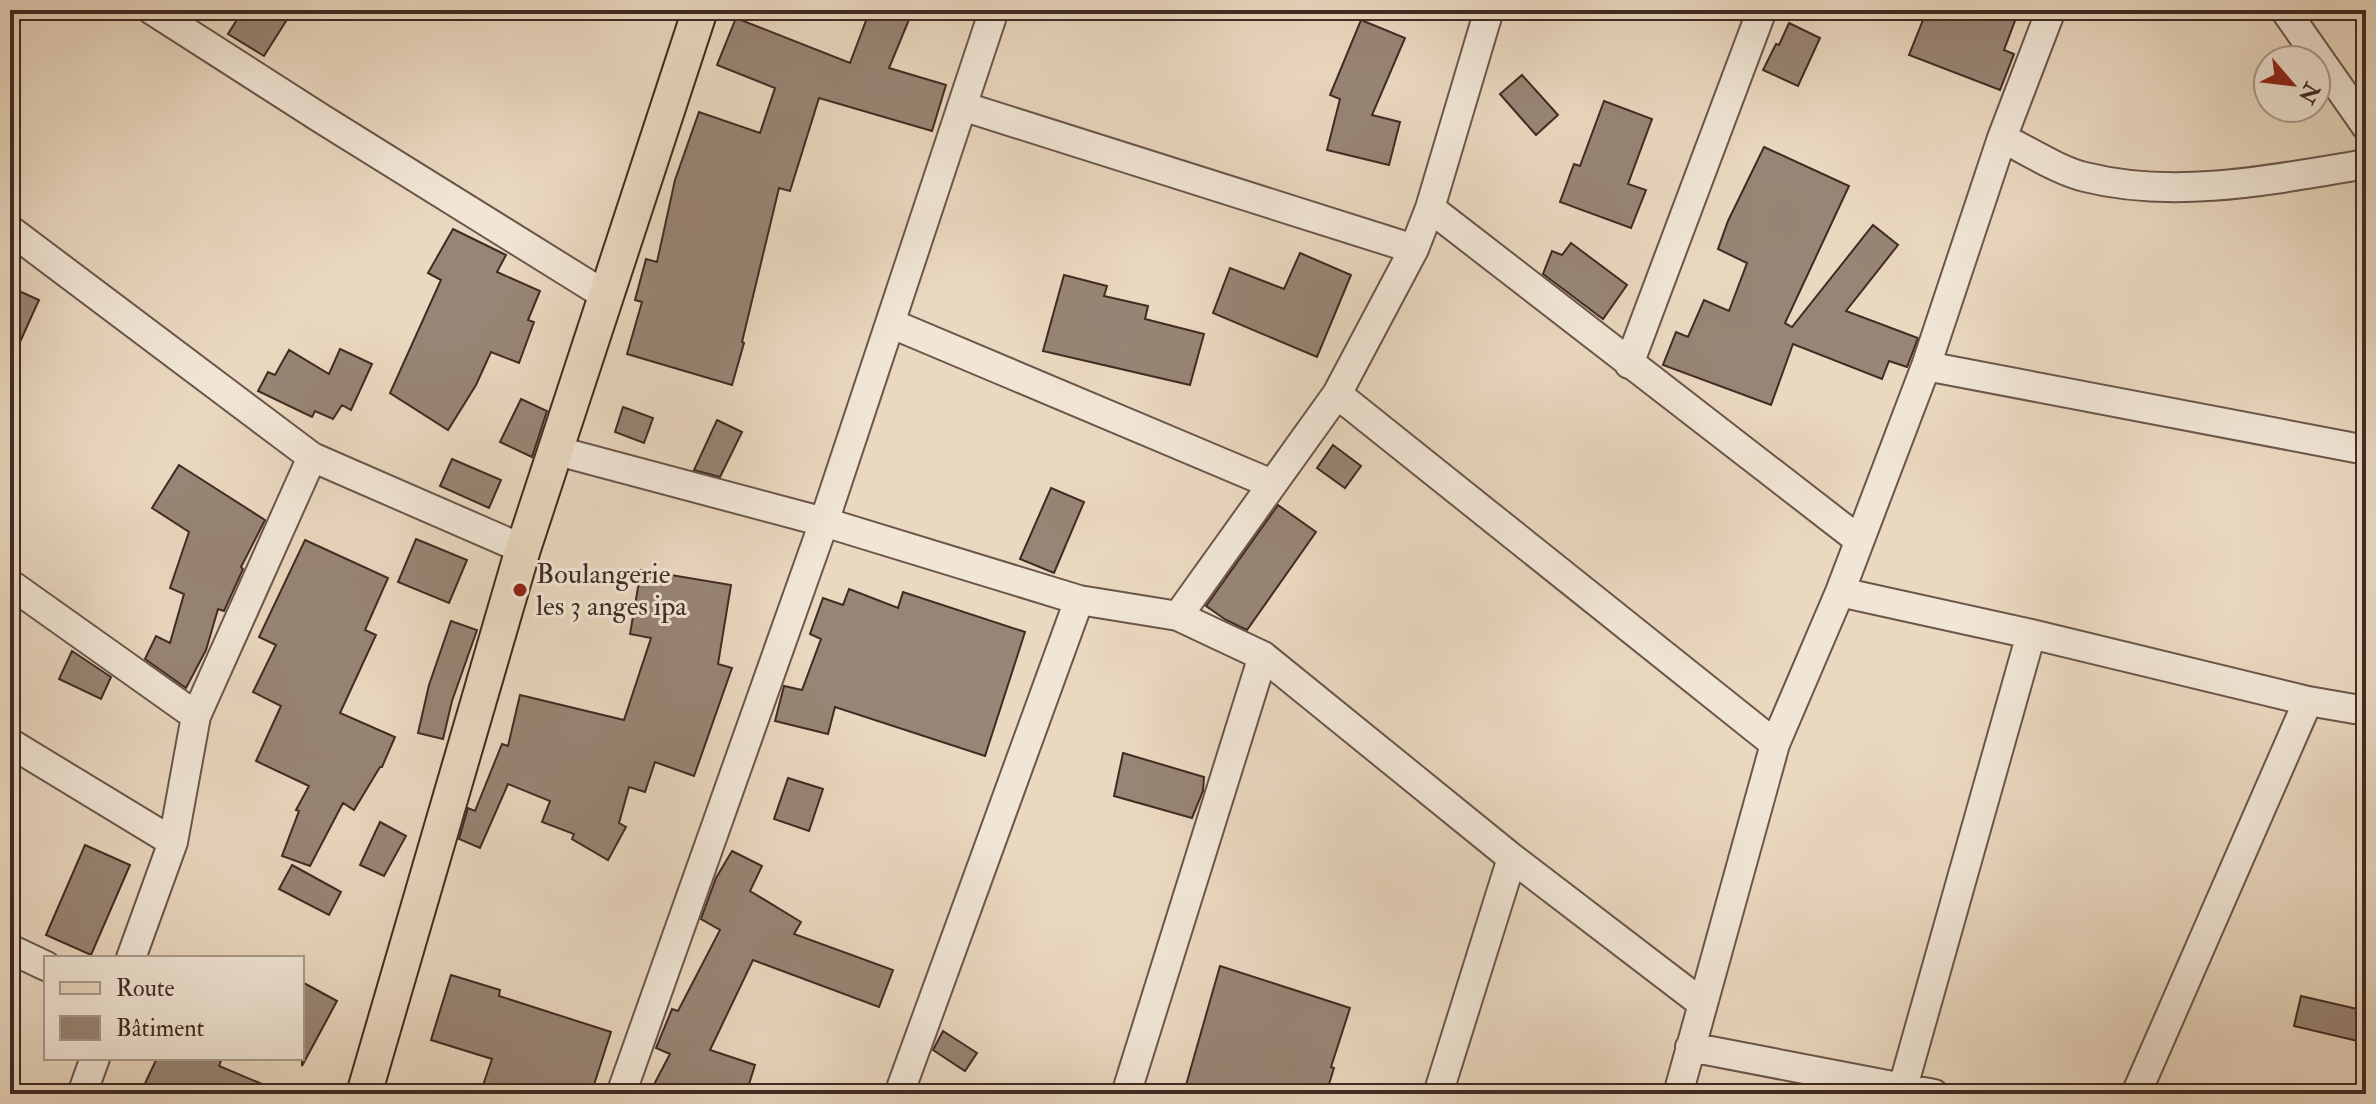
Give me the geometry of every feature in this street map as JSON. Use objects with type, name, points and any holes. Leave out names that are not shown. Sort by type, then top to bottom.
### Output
[{"type":"main road","points":[[364,1094],[523,549],[699,10]]},
{"type":"street","points":[[152,10],[605,295]]},
{"type":"street","points":[[621,1094],[824,522],[994,10]]},
{"type":"street","points":[[1629,364],[1762,10]]},
{"type":"street","points":[[1678,1094],[1775,744],[1840,592],[1926,366],[2002,138],[2051,10]]},
{"type":"street","points":[[2285,10],[2366,126]]},
{"type":"street","points":[[1178,616],[1337,394],[1414,249],[1430,208],[1486,11]]},
{"type":"street","points":[[962,106],[1414,249]]},
{"type":"street","points":[[2002,138],[2083,177],[2147,187],[2230,184],[2366,164]]},
{"type":"street","points":[[1430,208],[1859,540]]},
{"type":"street","points":[[10,230],[312,457],[523,549]]},
{"type":"street","points":[[890,323],[1272,484]]},
{"type":"street","points":[[1926,366],[2366,450]]},
{"type":"street","points":[[1337,394],[1775,744]]},
{"type":"street","points":[[554,450],[824,522],[1079,600],[1178,616],[1263,656],[1512,858],[1703,1004]]},
{"type":"street","points":[[132,956],[173,842],[196,716],[312,457]]},
{"type":"street","points":[[10,584],[196,716]]},
{"type":"street","points":[[1840,592],[2031,634],[2308,701],[2366,711]]},
{"type":"street","points":[[899,1094],[1079,600]]},
{"type":"street","points":[[1902,1091],[2031,634]]},
{"type":"street","points":[[1126,1094],[1263,656]]},
{"type":"street","points":[[2136,1094],[2308,701]]},
{"type":"street","points":[[10,743],[173,842]]},
{"type":"street","points":[[1438,1094],[1512,858]]},
{"type":"street","points":[[10,949],[44,965]]},
{"type":"street","points":[[1690,1047],[1902,1091],[1934,1094]]},
{"type":"street","points":[[82,1094],[94,1060]]},
{"type":"building","points":[[243,10],[293,10],[264,56],[228,34]]},
{"type":"building","points":[[870,10],[913,10],[889,68],[946,85],[932,131],[819,98],[790,191],[779,188],[732,385],[627,354],[642,302],[635,300],[646,259],[657,262],[675,180],[699,112],[760,133],[775,88],[717,65],[736,18],[850,63]]},
{"type":"building","points":[[1927,10],[2019,10],[2004,50],[2014,54],[2000,90],[1909,55]]},
{"type":"building","points":[[1361,20],[1405,38],[1372,115],[1400,122],[1389,165],[1327,150],[1340,99],[1330,95]]},
{"type":"building","points":[[1789,23],[1820,38],[1798,86],[1763,70]]},
{"type":"building","points":[[1522,75],[1558,115],[1536,135],[1500,94]]},
{"type":"building","points":[[1604,101],[1652,119],[1628,184],[1646,190],[1631,228],[1560,202],[1574,164],[1580,166]]},
{"type":"building","points":[[1764,147],[1849,186],[1785,323],[1792,327],[1873,225],[1898,245],[1846,311],[1918,338],[1907,367],[1889,361],[1882,379],[1793,344],[1771,405],[1663,365],[1676,332],[1688,337],[1704,300],[1729,311],[1747,263],[1718,249]]},
{"type":"building","points":[[453,229],[506,255],[497,272],[540,291],[528,320],[534,322],[519,363],[491,352],[476,385],[448,430],[390,393],[441,280],[428,273]]},
{"type":"building","points":[[1571,243],[1627,285],[1603,319],[1543,274],[1552,251],[1562,255]]},
{"type":"building","points":[[1300,253],[1351,275],[1317,357],[1213,313],[1230,268],[1284,289]]},
{"type":"building","points":[[1064,275],[1107,286],[1104,296],[1148,306],[1145,319],[1204,334],[1190,385],[1043,351]]},
{"type":"building","points":[[10,287],[39,300],[10,364]]},
{"type":"building","points":[[340,349],[372,364],[351,410],[342,405],[333,419],[315,411],[312,417],[258,391],[268,372],[275,375],[289,350],[329,374]]},
{"type":"building","points":[[521,399],[547,411],[532,457],[500,442]]},
{"type":"building","points":[[623,407],[653,418],[644,443],[615,432]]},
{"type":"building","points":[[717,420],[742,432],[720,477],[694,470]]},
{"type":"building","points":[[1333,445],[1361,466],[1345,488],[1317,468]]},
{"type":"building","points":[[452,459],[501,480],[489,508],[440,486]]},
{"type":"building","points":[[179,465],[265,520],[241,567],[243,569],[224,611],[218,609],[206,650],[186,688],[145,659],[156,636],[170,643],[184,594],[170,588],[189,532],[152,508]]},
{"type":"building","points":[[1051,488],[1084,502],[1054,573],[1020,559]]},
{"type":"building","points":[[1278,505],[1316,532],[1247,630],[1206,606]]},
{"type":"building","points":[[416,539],[467,560],[449,603],[398,582]]},
{"type":"building","points":[[305,540],[388,578],[365,630],[376,635],[340,713],[395,737],[382,767],[354,810],[343,803],[310,866],[282,856],[299,811],[296,810],[309,786],[256,761],[281,706],[253,692],[276,645],[259,637]]},
{"type":"building","points":[[641,570],[731,585],[718,664],[732,668],[694,776],[655,762],[645,792],[629,787],[619,823],[626,827],[608,860],[572,839],[574,834],[542,822],[550,801],[508,784],[480,848],[459,839],[468,808],[475,811],[502,744],[508,746],[520,695],[624,720],[651,638],[630,634]]},
{"type":"building","points":[[849,589],[898,608],[903,592],[1025,632],[985,756],[835,707],[828,734],[775,721],[784,686],[802,690],[821,639],[810,634],[823,598],[843,605]]},
{"type":"building","points":[[451,621],[477,630],[452,701],[443,739],[418,733],[429,685]]},
{"type":"building","points":[[72,651],[111,677],[101,699],[59,679]]},
{"type":"building","points":[[1123,753],[1204,777],[1203,791],[1192,818],[1114,796]]},
{"type":"building","points":[[788,778],[823,789],[809,831],[774,819]]},
{"type":"building","points":[[380,822],[406,836],[384,876],[360,865]]},
{"type":"building","points":[[85,845],[130,865],[91,955],[46,935]]},
{"type":"building","points":[[732,851],[762,866],[750,891],[801,922],[794,934],[893,970],[879,1007],[753,960],[710,1050],[755,1065],[746,1094],[649,1094],[670,1054],[656,1048],[672,1009],[678,1011],[720,930],[701,919],[716,878]]},
{"type":"building","points":[[292,865],[341,892],[329,915],[279,889]]},
{"type":"building","points":[[1220,966],[1350,1008],[1331,1067],[1334,1068],[1326,1094],[1216,1094],[1186,1085]]},
{"type":"building","points":[[451,975],[500,990],[499,996],[611,1032],[591,1094],[480,1094],[492,1059],[431,1040]]},
{"type":"building","points":[[304,983],[337,1001],[302,1066],[304,1060]]},
{"type":"building","points":[[2301,996],[2366,1011],[2366,1043],[2294,1026]]},
{"type":"building","points":[[943,1031],[977,1053],[965,1071],[933,1050]]},
{"type":"building","points":[[156,1060],[221,1060],[219,1066],[286,1094],[140,1094]]},
{"type":"place","name":"Boulangerie les 3 anges ipa","points":[[520,590]]}]
